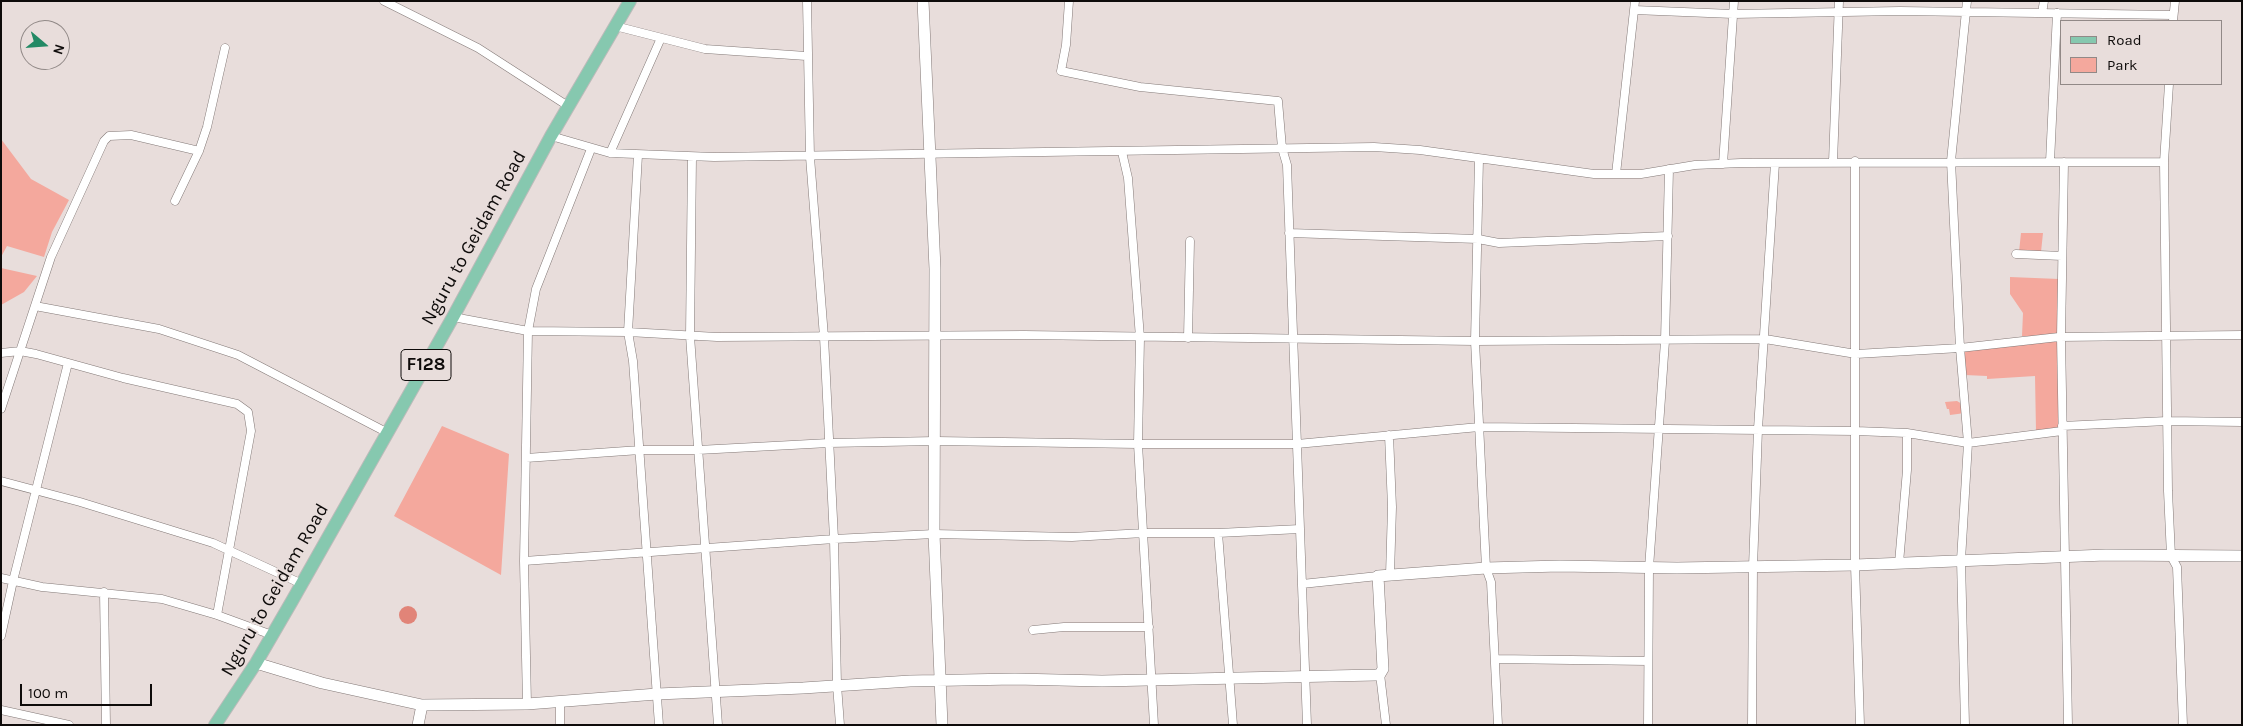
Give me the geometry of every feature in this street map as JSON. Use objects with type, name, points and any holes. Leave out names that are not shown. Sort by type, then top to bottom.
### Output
[{"type":"main road","name":"Nguru to Geidam Road","points":[[215,725],[256,663],[302,584],[453,317],[551,136],[630,1]]},
{"type":"street","points":[[384,1],[478,48],[568,106]]},
{"type":"street","points":[[807,1],[806,56],[810,157],[824,338],[834,539],[837,685],[840,725]]},
{"type":"street","points":[[923,1],[928,156],[935,269],[936,441],[934,534],[942,725]]},
{"type":"street","points":[[1070,1],[1066,45],[1061,71],[1140,87],[1278,101],[1282,148],[1287,165],[1307,725]]},
{"type":"street","points":[[1616,174],[1635,1]]},
{"type":"street","points":[[1724,164],[1734,1]]},
{"type":"street","points":[[1833,162],[1839,1]]},
{"type":"street","points":[[1965,725],[1961,560],[1968,443],[1960,348],[1950,161],[1967,1]]},
{"type":"street","points":[[2042,13],[2044,1]]},
{"type":"street","points":[[1634,10],[1733,14],[2057,13],[2173,18],[2175,1]]},
{"type":"street","points":[[2050,162],[2057,13]]},
{"type":"street","points":[[615,26],[705,49],[806,56]]},
{"type":"street","points":[[610,153],[661,38]]},
{"type":"street","points":[[175,201],[199,151],[207,127],[225,48]]},
{"type":"street","points":[[2169,85],[2164,162],[2167,421],[2171,556],[2177,568],[2183,725]]},
{"type":"street","points":[[1,409],[51,257],[104,141],[109,136],[131,135],[199,151]]},
{"type":"street","points":[[551,136],[610,153],[692,157],[928,156],[1374,147],[1420,150],[1594,174],[1641,174],[1669,169],[1724,164],[1950,161],[2164,162]]},
{"type":"street","points":[[527,704],[524,562],[528,332],[536,290],[591,149]]},
{"type":"street","points":[[1122,152],[1128,178],[1140,338],[1138,444],[1154,725]]},
{"type":"street","points":[[638,155],[628,332],[633,361],[659,725]]},
{"type":"street","points":[[692,157],[690,336],[718,725]]},
{"type":"street","points":[[1479,159],[1475,341],[1486,568],[1491,582],[1498,725]]},
{"type":"street","points":[[1856,162],[1855,565],[1860,725]]},
{"type":"street","points":[[2064,162],[2061,337],[2068,725]]},
{"type":"street","points":[[1752,725],[1752,567],[1758,429],[1775,163]]},
{"type":"street","points":[[1648,725],[1649,568],[1664,341],[1669,169]]},
{"type":"street","points":[[1289,233],[1478,239],[1499,243],[1668,236]]},
{"type":"street","points":[[1188,338],[1190,241]]},
{"type":"street","points":[[2016,254],[2062,256]]},
{"type":"street","points":[[35,306],[159,329],[238,356],[388,433]]},
{"type":"street","points":[[453,317],[509,326],[528,332],[628,332],[690,336],[824,338],[1024,335],[1475,341],[1765,339],[1856,354],[1960,348],[2061,337],[2242,335]]},
{"type":"street","points":[[1,352],[20,351],[122,378],[237,404],[248,412],[251,431],[217,615]]},
{"type":"street","points":[[1,636],[68,363]]},
{"type":"street","points":[[526,458],[640,450],[698,450],[829,443],[936,441],[1297,444],[1479,427],[1856,431],[1907,433],[1968,443],[2062,429],[2167,421],[2242,422]]},
{"type":"street","points":[[1899,563],[1907,470],[1907,433]]},
{"type":"street","points":[[1389,435],[1392,507],[1390,575]]},
{"type":"street","points":[[1,481],[213,543],[302,584]]},
{"type":"street","points":[[524,562],[834,539],[934,534],[1072,537],[1144,532],[1218,533],[1300,529]]},
{"type":"street","points":[[1218,533],[1233,725]]},
{"type":"street","points":[[1302,584],[1486,568],[1560,566],[1649,568],[1752,567],[2064,557],[2242,556]]},
{"type":"street","points":[[1378,576],[1382,669],[1380,674],[1386,725]]},
{"type":"street","points":[[1,578],[42,587],[162,599],[217,615],[272,635]]},
{"type":"street","points":[[104,592],[106,725]]},
{"type":"street","points":[[1032,630],[1064,627],[1148,627]]},
{"type":"street","points":[[1495,659],[1648,661]]},
{"type":"street","points":[[256,663],[322,683],[422,705],[527,704],[715,690],[803,688],[941,680],[1305,678],[1380,674]]},
{"type":"street","points":[[560,702],[560,725]]},
{"type":"street","points":[[418,725],[422,705]]},
{"type":"street","points":[[1,710],[68,725]]},
{"type":"green space","points":[[1,139],[31,179],[69,200],[52,232],[44,257],[7,246],[1,257]]},
{"type":"green space","points":[[2021,233],[2043,233],[2041,252],[2019,252]]},
{"type":"green space","points":[[1,268],[37,276],[24,292],[1,305]]},
{"type":"green space","points":[[2010,277],[2059,279],[2059,337],[2022,336],[2023,313],[2010,294]]},
{"type":"green space","points":[[2059,339],[2061,429],[2036,431],[2035,376],[1987,379],[1987,376],[1965,375],[1963,351]]},
{"type":"green space","points":[[1957,401],[1962,404],[1965,413],[1950,415],[1945,402]]},
{"type":"green space","points":[[442,426],[509,454],[501,575],[394,516]]},
{"type":"shaded area","points":[[408,606],[414,609],[417,615],[414,621],[408,624],[402,621],[399,615],[402,609]]}]
